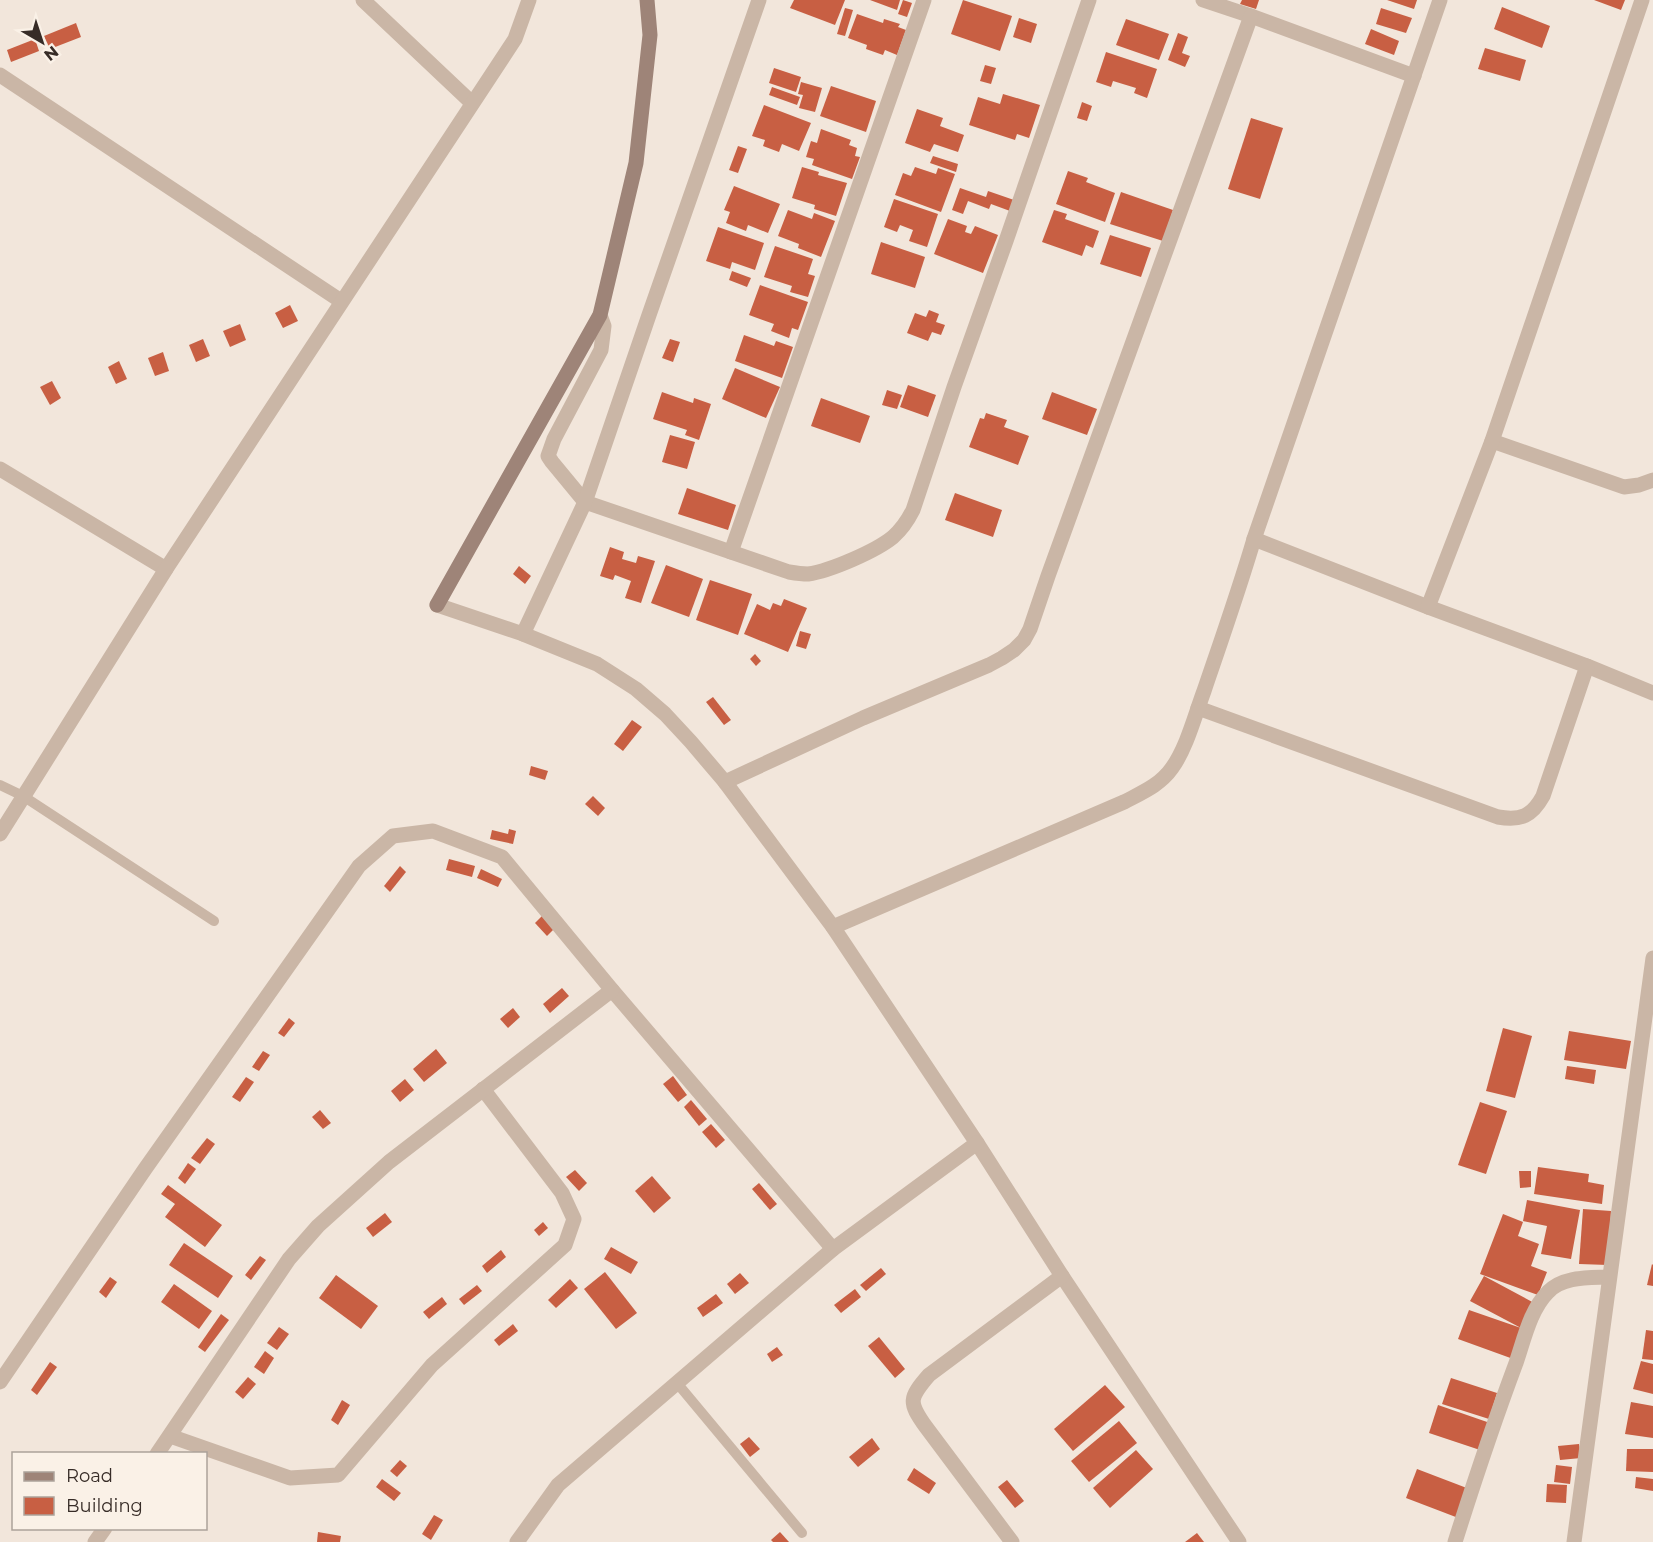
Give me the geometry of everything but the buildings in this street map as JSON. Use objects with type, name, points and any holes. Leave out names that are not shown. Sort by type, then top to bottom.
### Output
[{"type":"street","points":[[363,0],[472,103]]},
{"type":"street","points":[[0,834],[166,569],[514,39],[529,0]]},
{"type":"street","points":[[646,0],[650,35],[636,163],[600,315],[437,605],[523,634],[597,664],[636,688],[671,721],[725,782],[832,927],[1239,1542]]},
{"type":"street","points":[[523,634],[585,502],[759,0]]},
{"type":"street","points":[[731,552],[924,0]]},
{"type":"street","points":[[600,315],[604,326],[601,350],[554,439],[548,456],[585,502],[789,572],[808,574],[819,571],[865,554],[881,545],[898,532],[913,510],[1089,0]]},
{"type":"street","points":[[1203,0],[1414,76]]},
{"type":"street","points":[[832,927],[1146,791],[1160,782],[1173,767],[1183,749],[1198,708],[1440,0]]},
{"type":"street","points":[[1428,607],[1492,441],[1642,0]]},
{"type":"street","points":[[725,782],[862,718],[989,665],[1014,650],[1024,640],[1035,617],[1251,16]]},
{"type":"street","points":[[0,75],[341,301]]},
{"type":"street","points":[[1492,441],[1624,487],[1653,480]]},
{"type":"street","points":[[0,469],[166,569]]},
{"type":"street","points":[[1254,539],[1653,693]]},
{"type":"street","points":[[1198,708],[1498,817],[1512,819],[1525,816],[1536,808],[1543,796],[1587,666]]},
{"type":"street","points":[[0,1382],[145,1169],[359,866],[393,836],[434,831],[502,857],[833,1250]]},
{"type":"street","points":[[1574,1542],[1653,958]]},
{"type":"street","points":[[158,1452],[304,1240],[389,1162],[612,990]]},
{"type":"street","points":[[170,1436],[290,1478],[338,1474],[432,1365],[565,1245],[574,1219],[562,1193],[483,1089]]},
{"type":"street","points":[[517,1542],[558,1485],[833,1250],[977,1143]]},
{"type":"street","points":[[1012,1542],[918,1416],[912,1401],[916,1390],[929,1375],[1062,1276]]},
{"type":"street","points":[[1455,1542],[1504,1396],[1532,1317],[1539,1304],[1548,1291],[1560,1283],[1609,1277]]},
{"type":"lane","points":[[0,785],[23,796],[214,921]]},
{"type":"lane","points":[[677,1383],[802,1533]]}]
